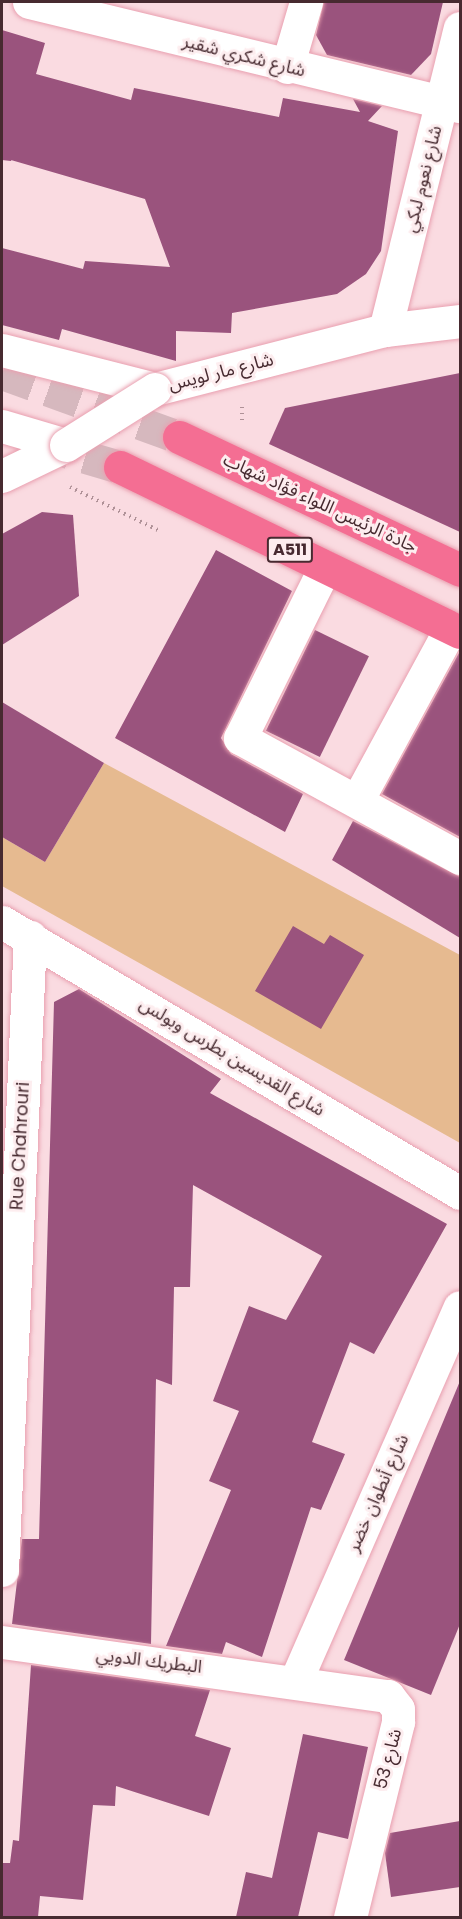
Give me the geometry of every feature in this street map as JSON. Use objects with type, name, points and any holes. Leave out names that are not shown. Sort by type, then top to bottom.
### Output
[{"type":"highway","name":"جادة الرئيس اللواء فؤاد شهاب","points":[[179,437],[460,570]]},
{"type":"highway","name":"A511","points":[[120,467],[456,630]]},
{"type":"street","name":"شارع شكري شقير","points":[[30,2],[287,67],[451,105]]},
{"type":"street","points":[[287,67],[306,2]]},
{"type":"street","name":"شارع نعوم لبكي","points":[[385,330],[451,105],[460,28]]},
{"type":"street","name":"شارع مار لويس","points":[[2,476],[66,445],[155,389],[385,330],[460,321]]},
{"type":"street","points":[[2,350],[155,389]]},
{"type":"street","points":[[2,426],[66,445]]},
{"type":"street","points":[[325,567],[240,738],[358,799],[460,858]]},
{"type":"street","points":[[358,799],[456,630]]},
{"type":"street","name":"شارع القديسين بطرس وبولس","points":[[16,929],[460,1193]]},
{"type":"street","name":"Rue Chahrouri","points":[[2,1570],[16,929]]},
{"type":"street","name":"شارع أنطوان خضر","points":[[296,1680],[460,1307]]},
{"type":"street","name":"البطريك الدويي","points":[[2,1642],[296,1680]]},
{"type":"street","name":"شارع 53","points":[[296,1680],[382,1693],[399,1710],[350,1917]]},
{"type":"path","points":[[242,368],[242,433],[259,442],[246,468]]},
{"type":"shaded area","points":[[104,763],[460,955],[460,1143],[2,886],[2,837],[45,862]]},
{"type":"building","points":[[324,2],[443,2],[431,54],[411,75],[327,55],[316,35]]},
{"type":"building","points":[[2,30],[45,43],[36,74],[131,100],[134,88],[279,117],[283,98],[360,112],[353,99],[382,106],[368,121],[398,131],[381,251],[366,274],[337,294],[232,313],[231,333],[176,331],[176,361],[62,329],[59,340],[2,325],[2,248],[83,269],[85,261],[170,267],[145,199],[11,160],[2,160]]},
{"type":"building","points":[[460,373],[460,532],[269,444],[285,408]]},
{"type":"building","points":[[42,512],[73,515],[79,596],[2,645],[2,534]]},
{"type":"building","points":[[216,550],[292,591],[221,738],[231,754],[303,794],[285,832],[115,738]]},
{"type":"building","points":[[315,630],[369,656],[320,757],[266,731]]},
{"type":"building","points":[[460,651],[460,837],[382,794]]},
{"type":"building","points":[[2,702],[104,763],[45,862],[2,837]]},
{"type":"building","points":[[353,821],[460,877],[460,938],[332,860]]},
{"type":"building","points":[[293,926],[324,944],[330,935],[364,955],[321,1029],[255,991]]},
{"type":"building","points":[[79,989],[221,1079],[210,1093],[447,1224],[374,1354],[350,1342],[312,1442],[345,1454],[321,1510],[311,1507],[262,1657],[226,1642],[222,1654],[166,1646],[231,1490],[209,1481],[239,1411],[213,1401],[249,1306],[286,1320],[322,1256],[193,1185],[190,1287],[174,1287],[172,1385],[156,1379],[151,1644],[12,1624],[22,1539],[39,1539],[54,1002]]},
{"type":"building","points":[[460,1381],[460,1624],[431,1695],[344,1660]]},
{"type":"building","points":[[31,1665],[210,1690],[195,1736],[231,1748],[209,1816],[116,1786],[115,1806],[93,1805],[83,1900],[40,1896],[38,1917],[2,1917],[2,1863],[10,1863],[13,1840],[19,1841]]},
{"type":"building","points":[[303,1734],[368,1747],[348,1839],[318,1832],[298,1917],[236,1917],[246,1872],[272,1878]]},
{"type":"building","points":[[460,1821],[460,1887],[391,1897],[385,1853],[390,1833]]},
{"type":"tunnel","points":[[2,373],[179,437]]},
{"type":"tunnel","points":[[38,443],[120,467]]}]
